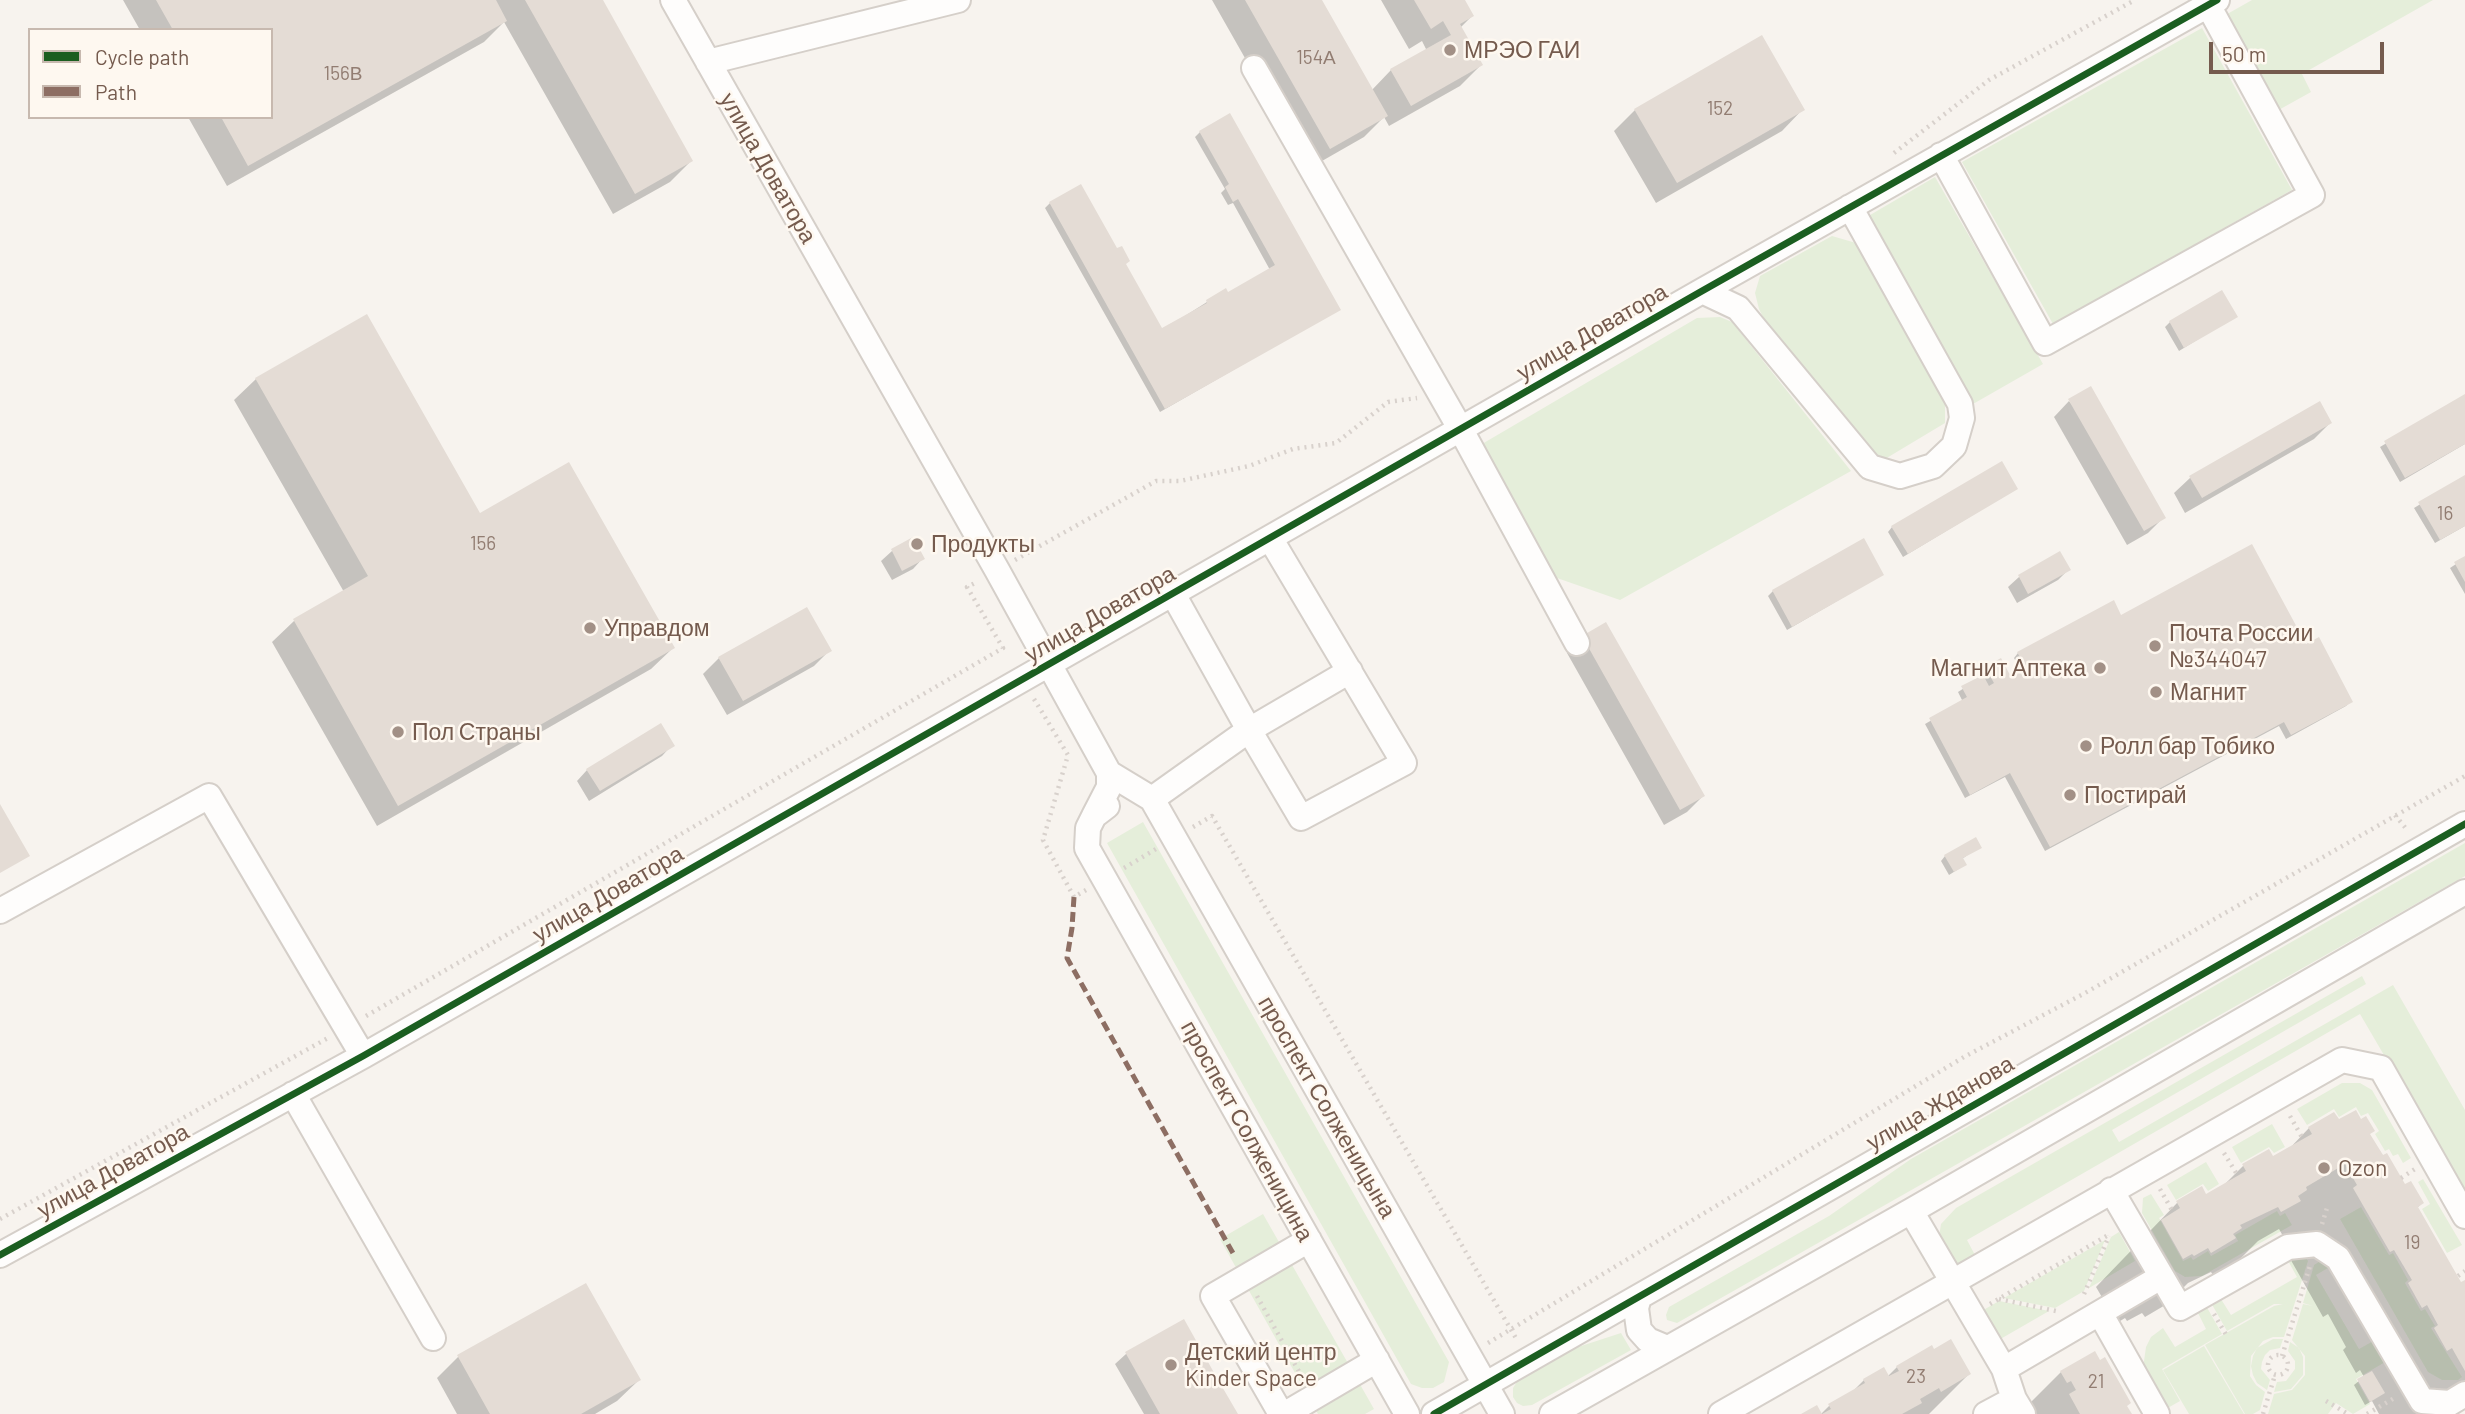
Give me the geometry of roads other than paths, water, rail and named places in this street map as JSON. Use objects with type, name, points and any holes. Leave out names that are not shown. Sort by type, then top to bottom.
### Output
[{"type":"street","name":"улица Доватора","points":[[673,0],[1050,665]]},
{"type":"street","points":[[708,62],[958,0]]},
{"type":"street","name":"улица Доватора","points":[[0,1255],[363,1056],[1702,291],[2212,3]]},
{"type":"street","points":[[1941,155],[2045,343],[2312,195],[2212,3]]},
{"type":"street","points":[[1254,68],[1461,430],[1577,643]]},
{"type":"street","points":[[1702,291],[1738,308],[1870,467],[1900,476],[1933,466],[1954,446],[1962,418],[1960,404],[1850,207]]},
{"type":"street","points":[[1173,594],[1301,818],[1404,763],[1270,538]]},
{"type":"street","points":[[1050,665],[1109,773],[1109,787],[1094,816]]},
{"type":"street","points":[[1094,816],[1108,805],[1123,799],[1152,799],[1249,730],[1350,671]]},
{"type":"street","name":"проспект Солженицына","points":[[1109,773],[1152,799],[1502,1414]]},
{"type":"street","points":[[0,911],[209,796],[363,1056]]},
{"type":"street","name":"проспект Солженицина","points":[[1094,816],[1088,828],[1087,848],[1407,1414]]},
{"type":"street","name":"улица Жданова","points":[[1434,1414],[2465,824]]},
{"type":"street","points":[[1552,1414],[2465,892]]},
{"type":"street","points":[[1721,1414],[2342,1060],[2381,1068],[2465,1216]]},
{"type":"street","points":[[293,1094],[433,1338]]},
{"type":"street","points":[[2111,1190],[2120,1229],[2161,1277],[2180,1308],[2288,1247],[2317,1244],[2338,1258],[2422,1401],[2432,1408],[2450,1403],[2465,1394]]},
{"type":"street","points":[[1911,1211],[2004,1369],[2018,1407],[1986,1414]]},
{"type":"street","points":[[1309,1240],[1213,1296],[1283,1414],[1377,1360]]},
{"type":"street","points":[[2004,1369],[2092,1304],[2161,1277]]},
{"type":"street","points":[[1639,1297],[1636,1308],[1639,1330],[1648,1340],[1667,1348]]},
{"type":"street","points":[[2092,1304],[2157,1414]]},
{"type":"place","name":"МРЭО ГАИ","points":[[1450,50]]},
{"type":"place","name":"Продукты","points":[[917,544]]},
{"type":"place","name":"Управдом","points":[[590,628]]},
{"type":"place","name":"Почта России №344047","points":[[2155,646]]},
{"type":"place","name":"Магнит Аптека","points":[[2100,668]]},
{"type":"place","name":"Магнит","points":[[2156,692]]},
{"type":"place","name":"Пол Страны","points":[[398,732]]},
{"type":"place","name":"Ролл бар Тобико","points":[[2086,746]]},
{"type":"place","name":"Постирай","points":[[2070,795]]},
{"type":"place","name":"Ozon","points":[[2324,1168]]},
{"type":"place","name":"Детский центр Kinder Space","points":[[1171,1365]]}]
